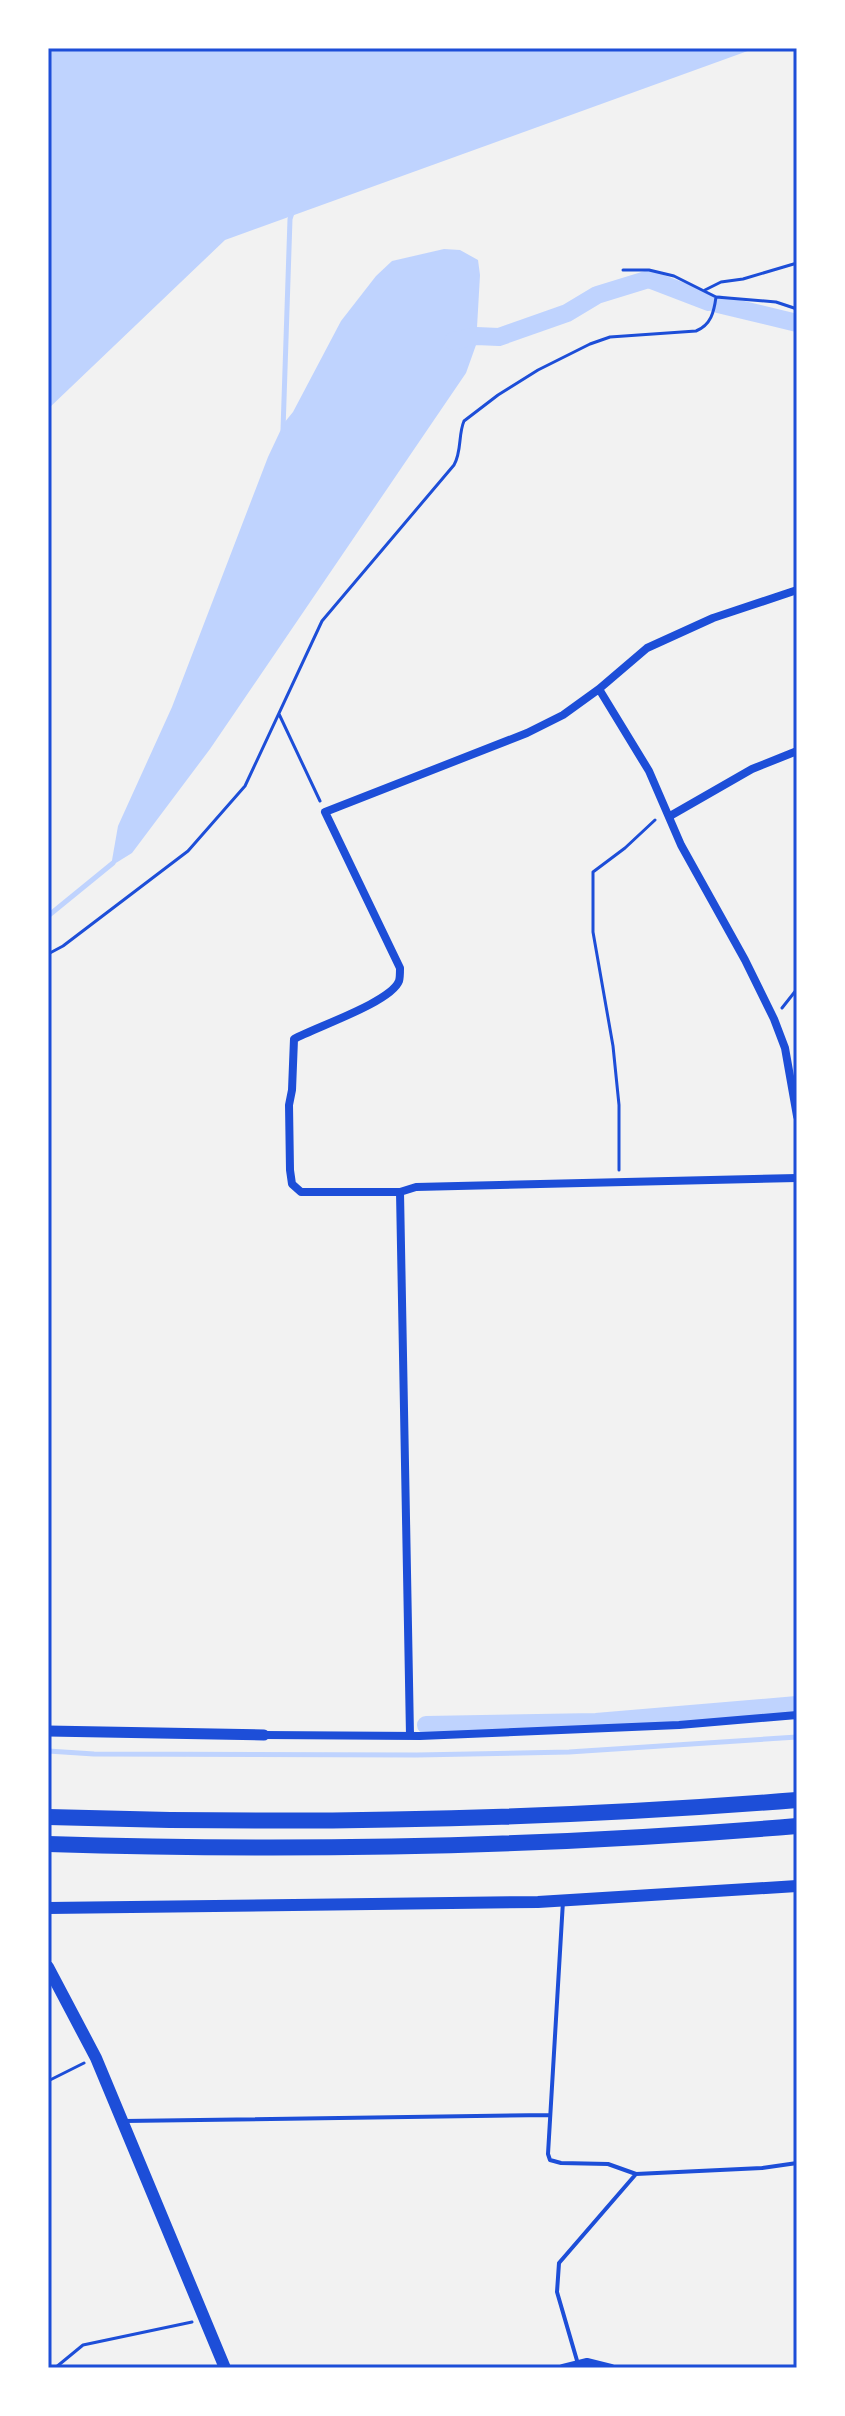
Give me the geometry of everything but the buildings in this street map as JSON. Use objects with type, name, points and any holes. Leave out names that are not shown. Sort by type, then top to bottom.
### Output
[{"type":"highway","points":[[48,1817],[310,1822],[448,1820],[598,1814],[797,1800]]},
{"type":"highway","points":[[48,1844],[167,1848],[448,1846],[617,1839],[797,1826]]},
{"type":"main road","points":[[48,1908],[563,1901],[797,1886]]},
{"type":"main road","points":[[48,1967],[96,2058],[225,2368]]},
{"type":"street","points":[[797,590],[713,618],[647,648],[563,715],[527,733],[325,812],[400,968],[400,980],[392,991],[375,1002],[294,1039],[289,1105],[290,1170],[292,1184],[301,1192],[400,1192],[416,1187],[797,1178]]},
{"type":"street","points":[[599,689],[649,771],[681,845],[774,1019],[785,1048],[797,1116]]},
{"type":"street","points":[[670,816],[752,769],[797,751]]},
{"type":"street","points":[[400,1192],[410,1735]]},
{"type":"street","points":[[48,1731],[410,1735],[679,1725],[797,1715]]},
{"type":"street","points":[[563,2368],[587,2362],[611,2368]]},
{"type":"lane","points":[[563,1901],[550,2160],[554,2163],[608,2164],[636,2174],[762,2168],[797,2163]]},
{"type":"lane","points":[[122,2121],[550,2115]]},
{"type":"lane","points":[[578,2364],[557,2292],[559,2263],[636,2174]]},
{"type":"path","points":[[704,291],[721,282],[743,279],[797,263]]},
{"type":"path","points":[[623,270],[649,270],[674,276],[716,297],[776,302],[797,309]]},
{"type":"path","points":[[48,954],[63,946],[188,851],[245,786],[322,621],[454,465],[459,457],[464,421],[538,370],[590,344],[610,337],[704,328],[713,315],[716,297]]},
{"type":"path","points":[[279,714],[325,812]]},
{"type":"path","points":[[619,1182],[619,1105],[613,1046],[593,932],[593,872],[656,819],[670,816]]},
{"type":"path","points":[[774,1019],[797,989]]},
{"type":"path","points":[[48,2081],[96,2058]]},
{"type":"path","points":[[55,2368],[83,2345],[205,2319]]},
{"type":"water","points":[[48,48],[756,48],[225,240],[48,409]]},
{"type":"water","points":[[444,249],[460,250],[478,260],[476,345],[466,373],[210,749],[132,853],[111,866],[118,826],[172,707],[268,457],[284,423],[293,412],[341,321],[376,276],[392,261]]},
{"type":"waterway","points":[[283,430],[292,213]]},
{"type":"waterway","points":[[453,341],[476,336],[499,337],[567,313],[597,295],[649,279],[709,302]]},
{"type":"waterway","points":[[718,304],[797,323]]},
{"type":"waterway","points":[[48,916],[113,863]]},
{"type":"waterway","points":[[426,1725],[596,1722],[797,1705]]},
{"type":"waterway","points":[[48,1751],[94,1754],[417,1755],[569,1752],[797,1737]]}]
